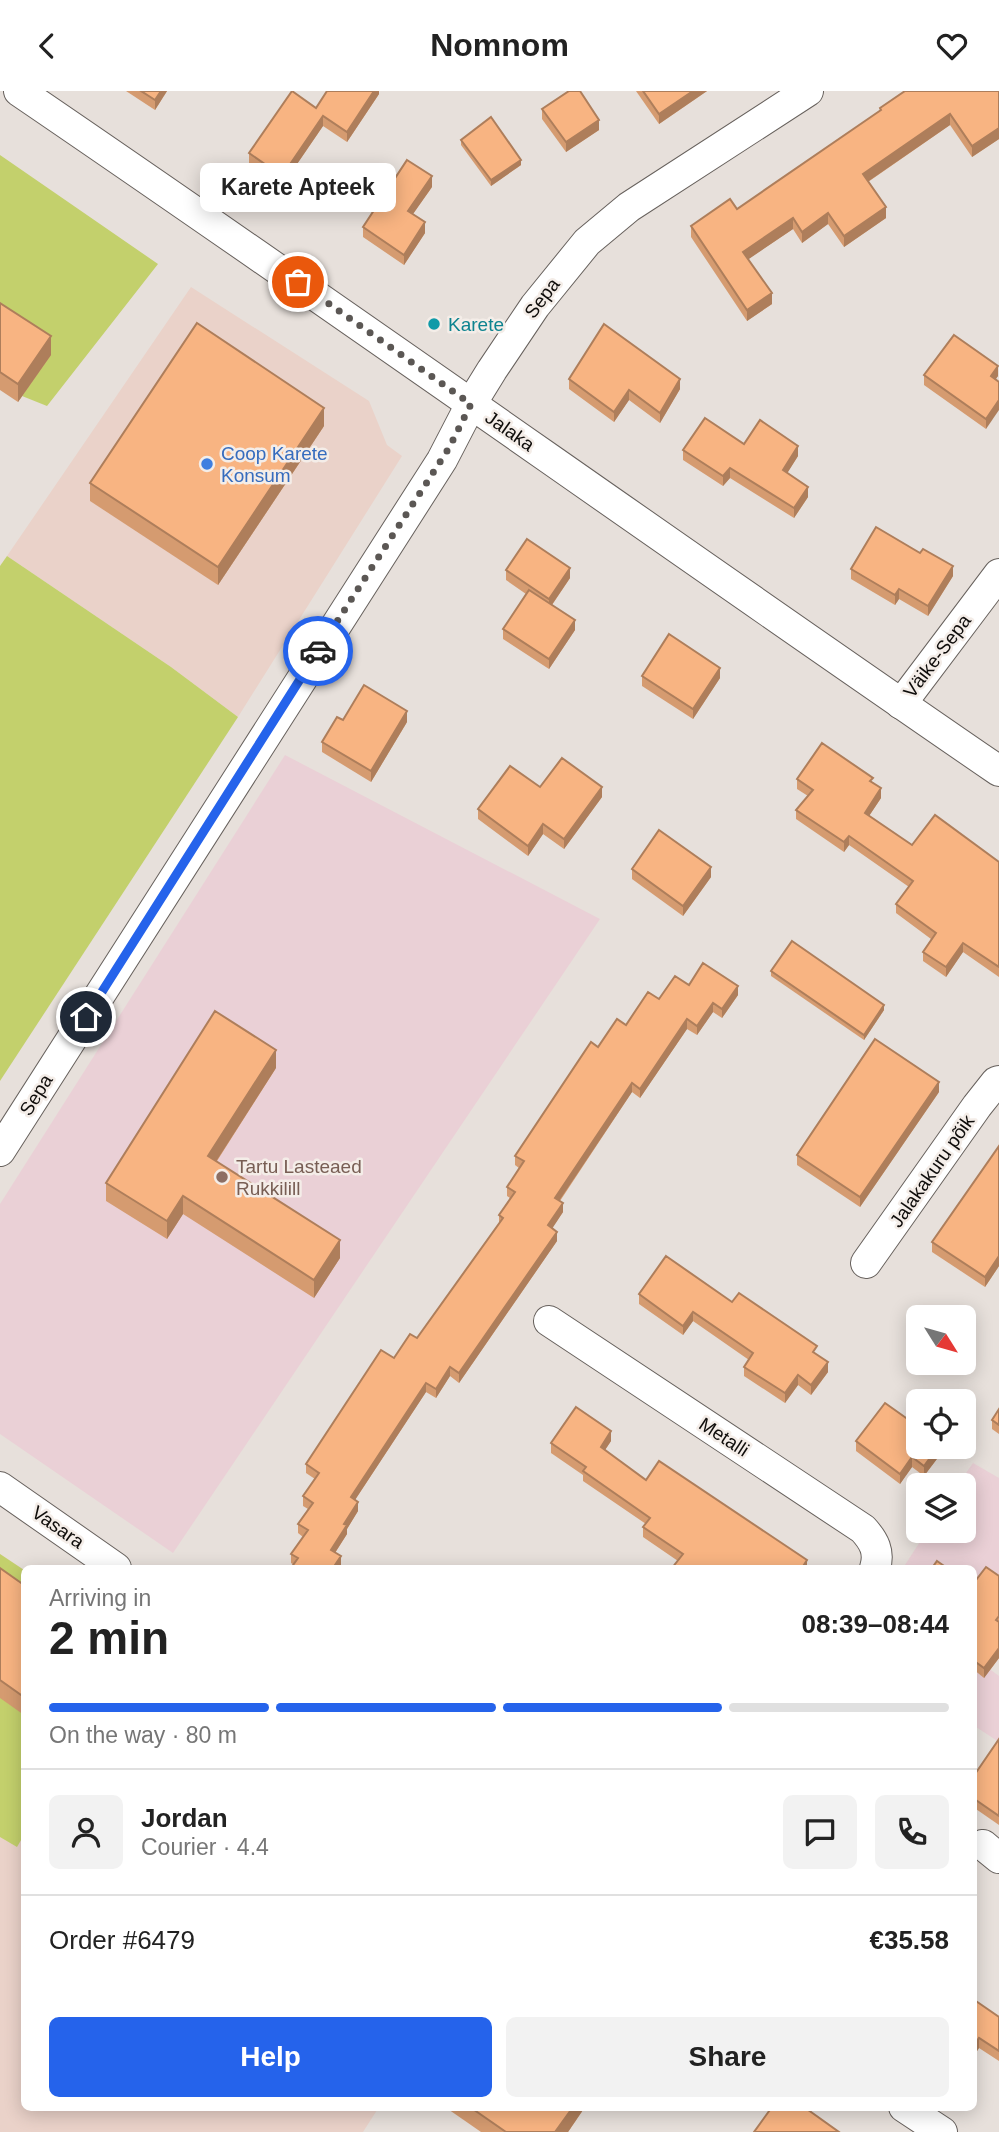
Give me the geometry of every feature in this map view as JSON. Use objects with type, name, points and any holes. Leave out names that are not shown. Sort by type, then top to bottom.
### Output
[{"type":"street","name":"Jalaka","points":[[19,91],[999,771]]},
{"type":"street","name":"Sepa","points":[[0,1151],[442,460],[471,404],[535,306],[587,241],[629,207],[808,91]]},
{"type":"street","name":"Väike-Sepa","points":[[901,703],[999,574]]},
{"type":"street","name":"Jalakakuru põik","points":[[866,1263],[978,1106],[999,1081]]},
{"type":"street","name":"Metalli","points":[[549,1321],[863,1529],[873,1541],[878,1557],[876,1565]]},
{"type":"street","name":"Vasara","points":[[0,1487],[112,1565]]},
{"type":"street","points":[[910,2111],[942,2132]]},
{"type":"shaded area","points":[[191,287],[369,401],[387,445],[402,456],[238,717],[171,667],[7,556]]},
{"type":"shaded area","name":"Tartu Lasteaed Rukkilill","points":[[285,755],[600,919],[173,1553],[0,1434],[0,1204]]},
{"type":"shaded area","points":[[973,1463],[999,1478],[999,1628],[977,1660],[977,1565],[905,1565],[919,1543],[976,1543],[976,1473],[966,1473]]},
{"type":"shaded area","points":[[0,1554],[21,1568],[21,2111],[376,2111],[363,2132],[0,2132]]},
{"type":"shaded area","points":[[977,1660],[999,1676],[999,1742],[977,1728]]},
{"type":"green space","points":[[0,155],[158,264],[47,406],[22,396],[50,354],[0,321]]},
{"type":"green space","points":[[7,556],[171,667],[238,717],[0,1081],[0,566]]},
{"type":"green space","points":[[0,1554],[21,1568],[21,1840],[17,1847],[0,1837]]},
{"type":"building","points":[[141,91],[161,91],[155,100]]},
{"type":"building","points":[[292,91],[316,108],[327,91],[374,91],[347,132],[323,116],[282,176],[249,153]]},
{"type":"building","points":[[569,91],[580,91],[599,120],[566,142],[542,109]]},
{"type":"building","points":[[643,91],[693,91],[659,114]]},
{"type":"building","points":[[905,91],[999,91],[999,128],[972,146],[950,114],[863,174],[886,207],[844,236],[828,213],[802,232],[793,218],[743,252],[772,293],[747,310],[691,226],[730,199],[737,209]]},
{"type":"building","points":[[491,117],[521,160],[491,180],[461,140]]},
{"type":"building","points":[[407,160],[432,176],[408,211],[425,222],[404,255],[363,227]]},
{"type":"building","points":[[0,303],[51,336],[18,384],[0,372]]},
{"type":"building","name":"Coop Karete Konsum","points":[[197,323],[324,408],[218,567],[90,483]]},
{"type":"building","points":[[604,324],[680,379],[660,413],[629,390],[614,412],[569,379]]},
{"type":"building","points":[[954,335],[998,366],[991,376],[999,382],[999,400],[986,419],[924,375]]},
{"type":"building","points":[[705,418],[744,444],[760,420],[798,446],[783,470],[808,487],[794,508],[730,468],[723,476],[683,450]]},
{"type":"building","points":[[876,527],[920,553],[923,549],[953,566],[928,606],[899,589],[895,595],[851,569]]},
{"type":"building","points":[[527,539],[570,568],[549,599],[506,570]]},
{"type":"building","points":[[529,590],[575,620],[549,659],[503,629]]},
{"type":"building","points":[[669,634],[720,668],[693,709],[642,676]]},
{"type":"building","points":[[364,685],[407,711],[371,771],[322,742],[337,717],[343,720]]},
{"type":"building","points":[[822,743],[873,778],[870,781],[881,788],[865,813],[912,845],[935,815],[999,862],[999,967],[963,943],[946,967],[923,952],[936,933],[896,904],[913,881],[849,836],[844,842],[796,810],[813,790],[797,779]]},
{"type":"building","points":[[562,758],[602,787],[564,839],[543,824],[528,846],[478,809],[510,766],[540,787]]},
{"type":"building","points":[[659,830],[711,867],[683,906],[632,869]]},
{"type":"building","points":[[792,941],[884,1005],[864,1035],[771,971]]},
{"type":"building","points":[[703,963],[738,986],[722,1009],[713,1003],[697,1026],[687,1019],[640,1089],[632,1083],[555,1198],[563,1203],[548,1225],[557,1232],[459,1373],[450,1367],[436,1389],[426,1383],[351,1497],[358,1502],[331,1550],[341,1556],[335,1565],[293,1565],[298,1558],[291,1554],[308,1530],[298,1524],[313,1503],[303,1496],[319,1473],[306,1464],[381,1350],[394,1358],[410,1334],[417,1338],[503,1218],[499,1215],[515,1192],[507,1187],[524,1161],[515,1156],[591,1042],[598,1047],[617,1019],[626,1025],[648,992],[659,999],[675,976],[689,985]]},
{"type":"building","name":"Tartu Lasteaed Rukkilill","points":[[215,1011],[276,1050],[208,1156],[340,1240],[314,1280],[183,1196],[167,1221],[106,1183]]},
{"type":"building","points":[[875,1039],[939,1082],[860,1197],[797,1155]]},
{"type":"building","points":[[999,1146],[999,1256],[985,1277],[932,1242]]},
{"type":"building","points":[[666,1256],[732,1302],[739,1293],[817,1346],[813,1352],[828,1362],[811,1385],[798,1375],[785,1393],[744,1367],[753,1353],[693,1312],[683,1326],[639,1294]]},
{"type":"building","points":[[885,1403],[906,1418],[906,1459],[911,1459],[900,1474],[856,1441]]},
{"type":"building","points":[[576,1407],[611,1431],[601,1447],[646,1480],[659,1461],[807,1560],[804,1565],[674,1565],[683,1554],[643,1527],[650,1518],[583,1471],[586,1467],[551,1443]]},
{"type":"building","points":[[999,1409],[999,1425],[992,1420]]},
{"type":"building","points":[[915,1459],[929,1459],[924,1466]]},
{"type":"building","points":[[986,1567],[999,1576],[999,1616],[996,1620],[999,1622],[999,1648],[984,1668],[977,1663],[977,1579]]},
{"type":"building","points":[[0,1568],[21,1583],[21,1695],[0,1680]]},
{"type":"building","points":[[999,1739],[999,1816],[977,1801],[977,1771]]},
{"type":"building","points":[[977,2002],[999,2017],[999,2051],[979,2038],[977,2041]]},
{"type":"building","points":[[476,2111],[570,2111],[555,2132],[506,2132]]},
{"type":"building","points":[[769,2111],[810,2111],[839,2132],[754,2132]]},
{"type":"way so far","points":[[298,282],[471,404],[449,448],[318,651]]},
{"type":"place","name":"Karete Apteek","points":[[298,282]]},
{"type":"place","name":"Karete","points":[[434,324]]},
{"type":"place","name":"Coop Karete Konsum","points":[[207,464]]},
{"type":"place","name":"Tartu Lasteaed Rukkilill","points":[[222,1177]]},
{"type":"route","points":[[86,1017],[318,651]]}]
